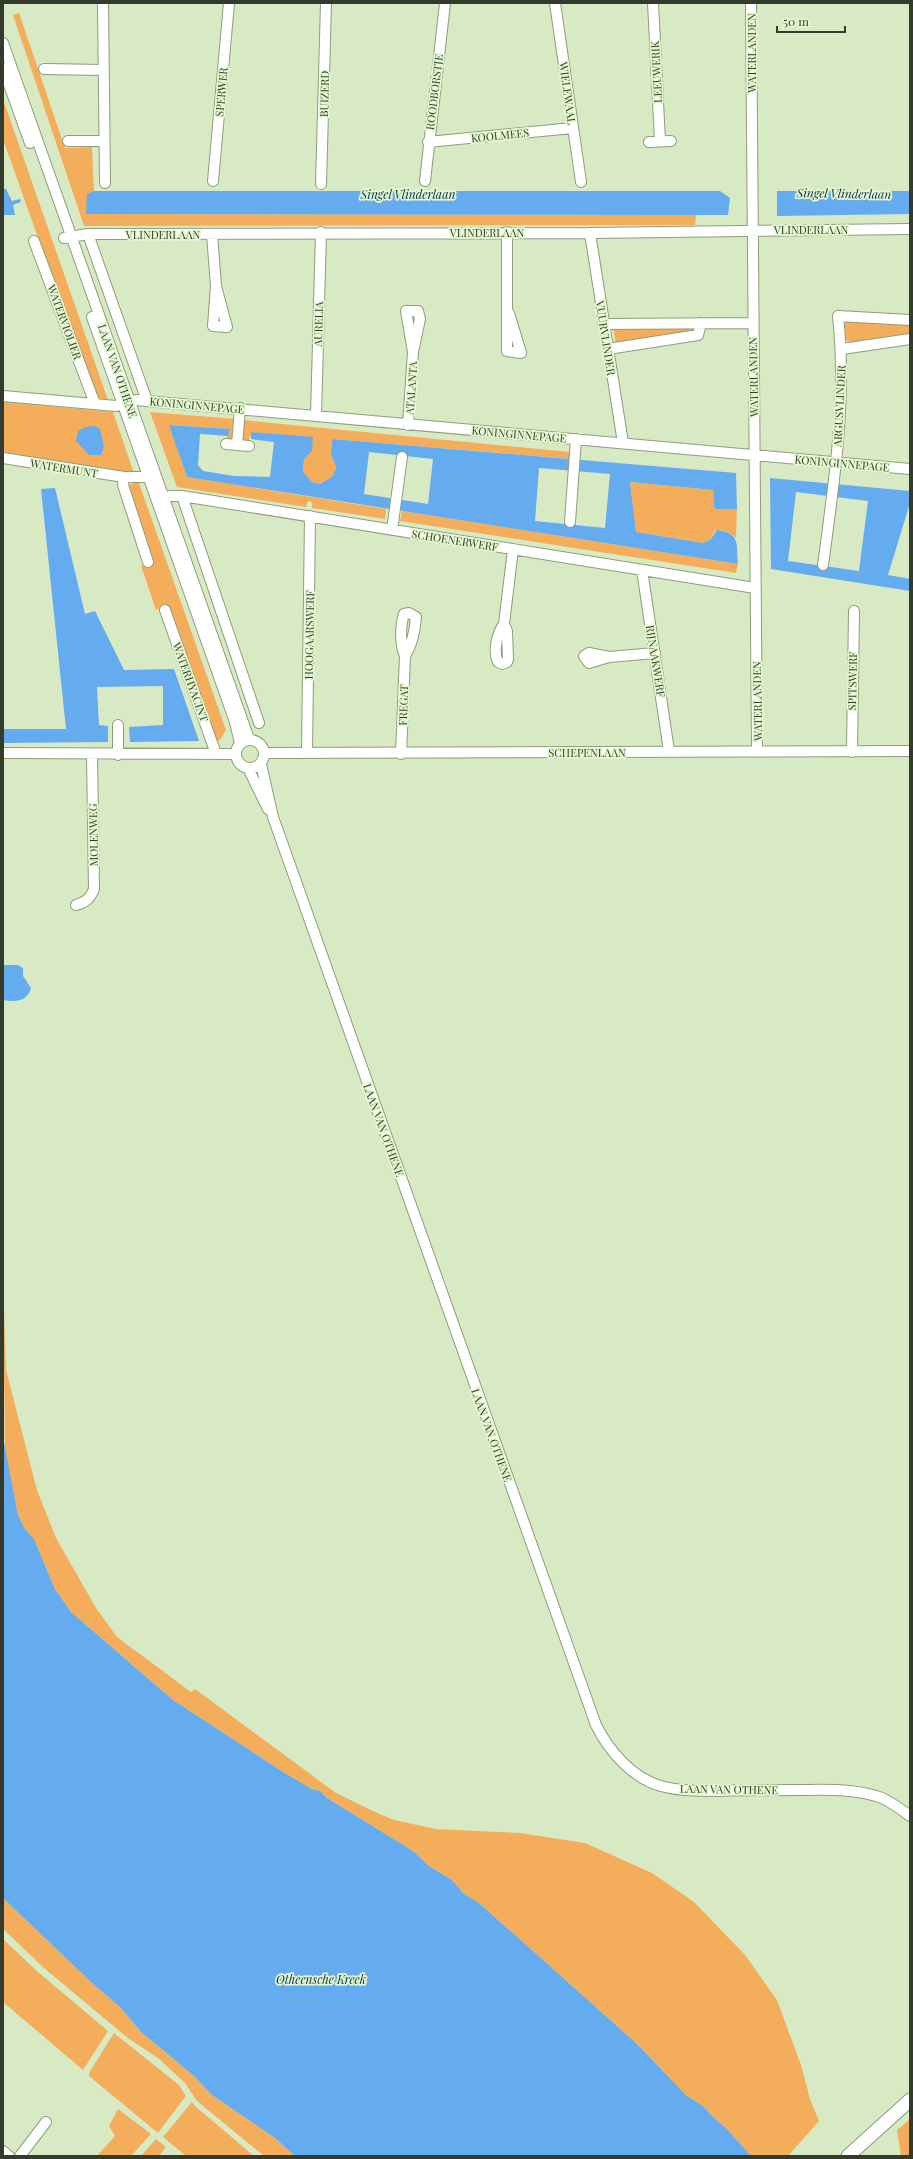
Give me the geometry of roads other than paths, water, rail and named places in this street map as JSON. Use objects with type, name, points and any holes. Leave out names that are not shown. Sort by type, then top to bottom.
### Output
[{"type":"main road","points":[[848,2156],[910,2100]]},
{"type":"street","points":[[103,3],[104,183]]},
{"type":"street","name":"SPERWER","points":[[213,181],[229,3]]},
{"type":"street","name":"BUIZERD","points":[[321,184],[326,3]]},
{"type":"street","name":"ROODBORSTJE","points":[[425,181],[428,142],[445,3]]},
{"type":"street","name":"WIELEWAAL","points":[[555,3],[581,182]]},
{"type":"street","name":"LEEUWERIK","points":[[653,3],[660,141]]},
{"type":"street","name":"WATERLANDEN","points":[[750,3],[757,751]]},
{"type":"street","name":"LAAN VAN OTHENE","points":[[3,43],[67,237]]},
{"type":"street","name":"LAAN VAN OTHENE","points":[[3,68],[67,237],[159,499],[232,700],[245,741]]},
{"type":"street","points":[[44,69],[103,70]]},
{"type":"street","name":"KOOLMEES","points":[[428,142],[573,128]]},
{"type":"street","points":[[68,141],[104,142]]},
{"type":"street","points":[[649,142],[671,141]]},
{"type":"street","name":"VLINDERLAAN","points":[[67,237],[88,234],[321,232],[590,233],[910,229]]},
{"type":"street","name":"AURELIA","points":[[316,416],[321,232]]},
{"type":"street","points":[[507,232],[508,313]]},
{"type":"street","name":"VUURVLINDER","points":[[590,233],[603,324],[623,443]]},
{"type":"street","name":"LAAN VAN OTHENE","points":[[88,234],[147,401]]},
{"type":"street","points":[[212,234],[216,286]]},
{"type":"street","name":"WATERVIOLIER","points":[[34,241],[95,404]]},
{"type":"street","name":"ARGUSVLINDER","points":[[823,565],[837,462],[842,349],[838,316],[910,320]]},
{"type":"street","points":[[608,349],[698,334],[701,323]]},
{"type":"street","points":[[603,324],[753,323]]},
{"type":"street","name":"ARGUSVLINDER","points":[[842,349],[910,339]]},
{"type":"street","name":"ATALANTA","points":[[408,425],[413,352]]},
{"type":"street","points":[[3,396],[116,406],[126,403]]},
{"type":"street","name":"KONINGINNEPAGE","points":[[126,403],[136,400],[240,408],[408,425],[910,469]]},
{"type":"street","points":[[237,445],[240,408]]},
{"type":"street","points":[[570,522],[576,439]]},
{"type":"street","points":[[226,444],[249,446]]},
{"type":"street","points":[[392,530],[402,457]]},
{"type":"street","name":"WATERMUNT","points":[[3,458],[124,477],[152,477]]},
{"type":"street","points":[[124,477],[123,485],[148,562]]},
{"type":"street","points":[[182,496],[259,723]]},
{"type":"street","name":"SCHOENERWERF","points":[[159,499],[182,496],[755,588]]},
{"type":"street","name":"HOOGAARSWERF","points":[[307,753],[310,516]]},
{"type":"street","points":[[504,624],[513,549]]},
{"type":"street","name":"RIJNAAKWERF","points":[[642,570],[669,751]]},
{"type":"street","name":"WATERHYACINT","points":[[165,610],[216,754]]},
{"type":"street","name":"SPITSWERF","points":[[852,752],[854,611]]},
{"type":"street","points":[[609,657],[655,653]]},
{"type":"street","name":"FREGAT","points":[[401,754],[405,656]]},
{"type":"street","points":[[232,700],[249,694]]},
{"type":"street","points":[[118,725],[118,755]]},
{"type":"street","points":[[245,741],[259,743],[265,753],[261,764],[254,768],[248,768],[240,763],[236,754],[245,741]]},
{"type":"street","name":"SCHEPENLAAN","points":[[265,753],[401,754],[669,751],[910,751]]},
{"type":"street","points":[[3,753],[118,755],[236,754]]},
{"type":"street","name":"MOLENWEG","points":[[76,905],[85,902],[91,897],[94,890],[92,754]]},
{"type":"street","name":"LAAN VAN OTHENE","points":[[261,764],[273,817],[580,1680],[602,1738],[622,1763],[641,1777],[660,1786],[700,1790],[834,1790],[860,1793],[881,1798],[897,1806],[910,1816]]},
{"type":"street","name":"LAAN VAN OTHENE","points":[[248,768],[273,817]]},
{"type":"street","points":[[20,2156],[46,2122]]},
{"type":"street","points":[[3,2151],[9,2156]]},
{"type":"water","points":[[3,189],[6,189],[12,201],[20,199],[21,202],[13,205],[15,215],[3,215]]},
{"type":"water","name":"Singel Vlinderlaan","points":[[94,191],[720,191],[730,198],[728,215],[86,214],[87,194]]},
{"type":"water","name":"Singel Vlinderlaan","points":[[777,191],[910,191],[910,214],[777,216]]},
{"type":"water","points":[[169,425],[230,429],[228,436],[200,434],[198,465],[203,471],[234,476],[270,477],[274,442],[251,439],[251,432],[313,437],[312,451],[304,459],[303,472],[312,482],[320,484],[333,476],[336,467],[331,454],[332,439],[736,473],[737,509],[716,509],[714,506],[713,490],[630,482],[636,532],[703,543],[710,540],[717,530],[725,532],[734,537],[736,541],[738,564],[187,477]],"holes":[[[369,452],[433,459],[428,504],[364,494]],[[539,468],[610,474],[605,528],[535,521]]]},
{"type":"water","points":[[95,426],[100,429],[104,446],[101,455],[89,455],[76,441],[78,431],[85,427]]},
{"type":"water","points":[[770,478],[910,491],[910,503],[888,575],[910,579],[910,591],[771,569]],"holes":[[[796,492],[868,501],[859,571],[788,561]]]},
{"type":"water","points":[[55,488],[85,614],[95,611],[124,670],[174,669],[199,741],[130,742],[129,727],[163,725],[163,686],[97,687],[99,725],[108,726],[108,742],[3,743],[3,729],[66,729],[41,489]]},
{"type":"water","points":[[3,965],[18,965],[23,968],[23,976],[31,988],[27,996],[17,1001],[3,1000]]},
{"type":"water","name":"Otheensche Kreek","points":[[3,1437],[18,1515],[25,1529],[34,1539],[55,1589],[71,1612],[173,1700],[283,1772],[312,1789],[320,1791],[327,1798],[413,1851],[429,1866],[452,1880],[464,1894],[479,1903],[636,2043],[687,2096],[703,2106],[727,2129],[751,2156],[295,2156],[275,2138],[212,2095],[194,2076],[141,2032],[120,2007],[91,1982],[3,1898]]}]
